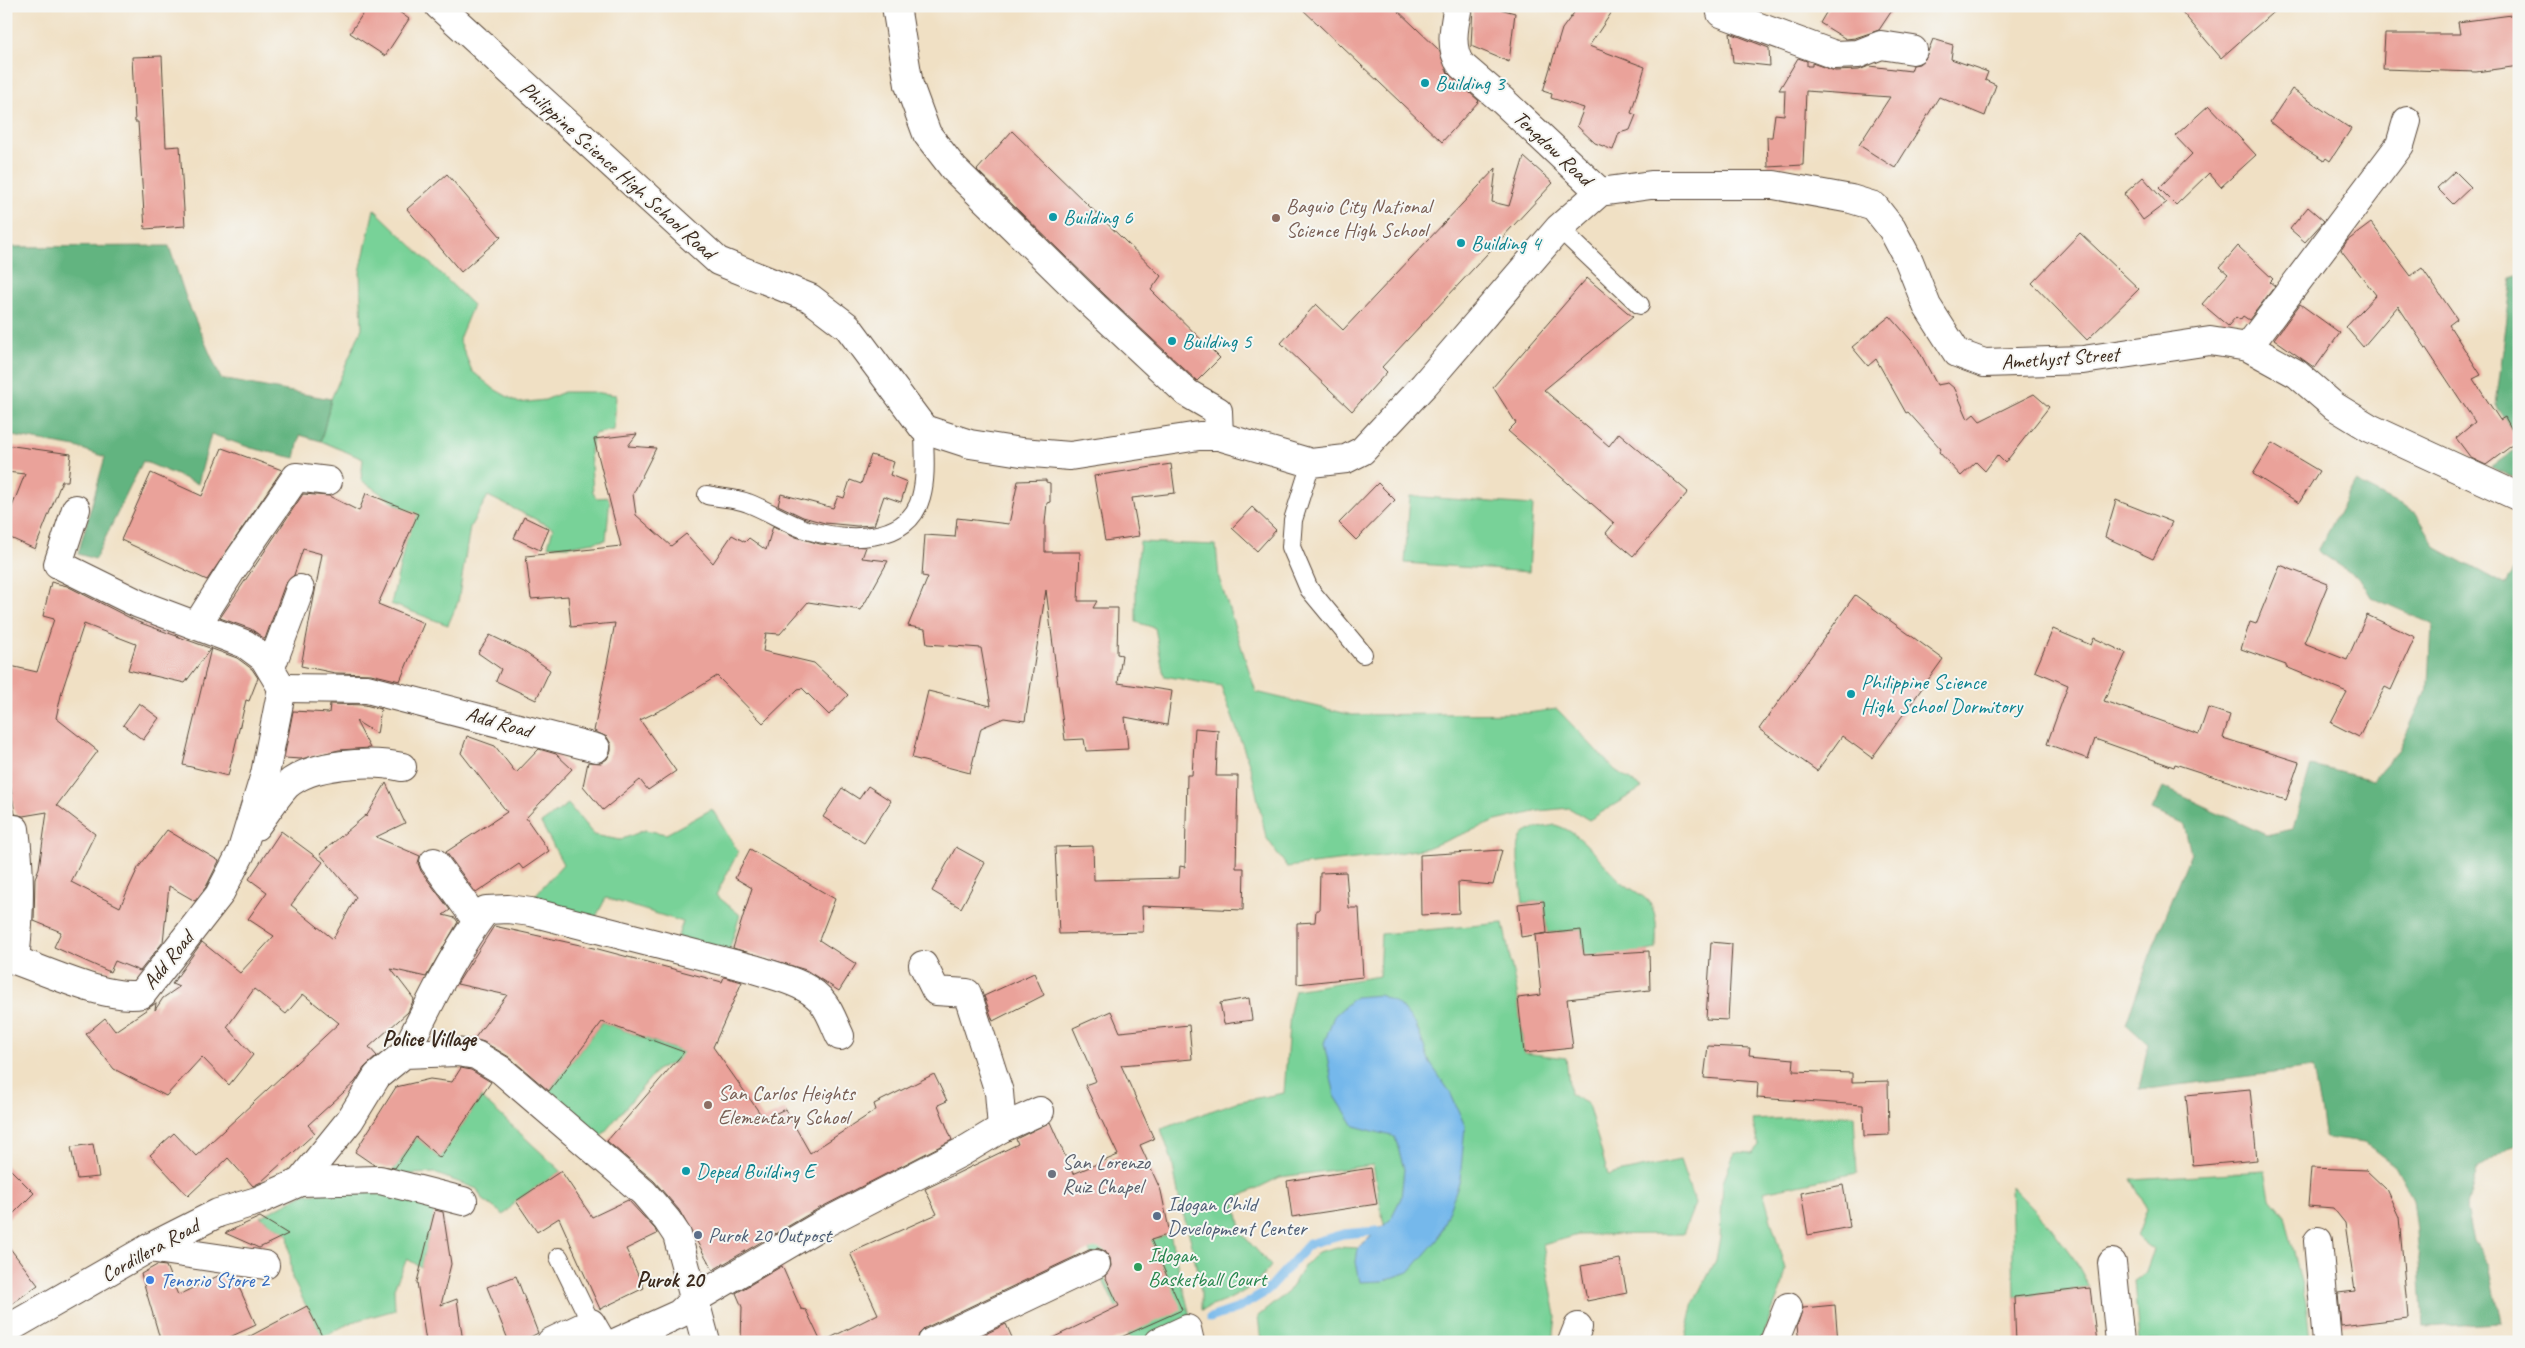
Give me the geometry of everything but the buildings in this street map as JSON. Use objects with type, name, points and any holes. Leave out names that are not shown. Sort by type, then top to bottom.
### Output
[{"type":"street","name":"Philippine Science High School Road","points":[[439,6],[718,261],[810,298],[848,327],[924,429]]},
{"type":"street","points":[[896,6],[909,85],[927,134],[954,169],[1094,306],[1187,393],[1218,411],[1219,436]]},
{"type":"street","name":"Tengdow Road","points":[[1458,6],[1453,47],[1461,65],[1503,101],[1600,192]]},
{"type":"street","points":[[1720,6],[1721,13],[1738,21],[1835,55],[1858,54],[1881,46],[1913,50]]},
{"type":"street","points":[[2248,347],[2400,145],[2407,121]]},
{"type":"street","name":"Amethyst Street","points":[[1600,192],[1651,185],[1774,185],[1851,199],[1874,206],[1892,228],[1909,261],[1927,306],[1957,354],[1984,363],[2083,360],[2210,341],[2248,347],[2297,374],[2334,406],[2370,428],[2519,497]]},
{"type":"street","points":[[924,429],[970,444],[1022,452],[1070,456],[1199,436],[1219,436],[1311,463],[1346,459],[1362,451],[1424,385],[1559,228],[1600,192]]},
{"type":"street","points":[[197,624],[231,570],[296,477],[328,481]]},
{"type":"street","points":[[76,509],[58,564],[139,604],[197,624],[245,644],[276,677]]},
{"type":"street","name":"Add Road","points":[[15,829],[20,866],[20,893],[10,959],[111,992],[129,996],[142,994],[219,895],[242,853],[265,774],[276,677],[300,589]]},
{"type":"street","name":"Add Road","points":[[276,677],[367,689],[596,748]]},
{"type":"street","name":"Add Road","points":[[247,837],[287,785],[305,776],[352,764],[386,764],[402,767]]},
{"type":"street","points":[[434,862],[477,921]]},
{"type":"street","points":[[404,1054],[448,970],[477,921],[486,910],[508,909],[531,912],[754,969],[804,987],[824,1003],[840,1036]]},
{"type":"street","points":[[923,965],[936,991],[967,993],[998,1092],[1002,1128]]},
{"type":"street","points":[[404,1054],[435,1051],[476,1055],[501,1070],[644,1193],[677,1235],[706,1342]]},
{"type":"street","name":"Cordillera Road","points":[[300,1182],[350,1120],[377,1076],[404,1054]]},
{"type":"street","points":[[617,1342],[679,1314],[695,1299],[823,1224],[962,1152],[1002,1128],[1040,1112]]},
{"type":"street","name":"Cordillera Road","points":[[6,1330],[148,1248],[218,1213],[257,1201],[300,1182],[380,1180],[463,1201]]},
{"type":"street","points":[[2318,1241],[2327,1342]]},
{"type":"street","points":[[148,1248],[265,1265]]},
{"type":"street","points":[[2112,1263],[2120,1342]]},
{"type":"street","points":[[932,1342],[1096,1264]]},
{"type":"street","points":[[1774,1342],[1788,1307]]},
{"type":"street","points":[[1158,1342],[1187,1329],[1190,1342]]},
{"type":"street","points":[[551,1342],[596,1332]]},
{"type":"lane","points":[[1559,228],[1640,305]]},
{"type":"lane","points":[[707,495],[747,503],[777,518],[808,530],[838,535],[867,536],[893,532],[910,520],[921,497],[925,464],[924,429]]},
{"type":"lane","points":[[1311,463],[1293,520],[1291,547],[1309,589],[1363,654]]},
{"type":"lane","points":[[559,1257],[596,1332]]},
{"type":"green space","points":[[374,209],[473,305],[459,339],[472,371],[494,389],[519,403],[545,400],[564,392],[592,392],[616,395],[614,430],[594,434],[590,451],[593,492],[596,498],[610,497],[606,540],[570,546],[548,546],[553,528],[488,496],[470,527],[458,602],[448,625],[391,604],[412,515],[361,480],[363,459],[321,441],[331,399],[362,328],[360,272]]},
{"type":"green space","points":[[169,246],[187,301],[221,379],[331,399],[321,441],[300,435],[295,458],[251,448],[211,434],[198,484],[143,461],[95,559],[78,554],[105,457],[76,447],[6,435],[6,247]]},
{"type":"green space","points":[[2519,275],[2519,440],[2496,405],[2512,278]]},
{"type":"green space","points":[[2519,447],[2519,480],[2491,467]]},
{"type":"green space","points":[[2355,482],[2416,513],[2437,548],[2505,585],[2519,561],[2519,661],[2517,667],[2519,673],[2519,1144],[2510,1147],[2477,1170],[2466,1209],[2473,1241],[2489,1264],[2501,1323],[2423,1327],[2413,1199],[2395,1166],[2365,1143],[2325,1138],[2313,1068],[2139,1090],[2148,1044],[2126,1024],[2150,955],[2191,853],[2184,825],[2152,810],[2163,787],[2266,835],[2293,829],[2311,765],[2373,780],[2399,750],[2429,684],[2432,624],[2371,597],[2361,580],[2318,551]]},
{"type":"green space","points":[[1410,496],[1533,505],[1529,572],[1405,563]]},
{"type":"green space","points":[[1140,542],[1216,545],[1219,578],[1256,692],[1352,715],[1528,713],[1557,709],[1615,770],[1642,788],[1589,820],[1569,808],[1539,811],[1496,821],[1427,848],[1380,856],[1287,867],[1266,837],[1251,769],[1221,686],[1164,676],[1155,628],[1136,622],[1136,576]]},
{"type":"green space","points":[[568,804],[594,835],[620,840],[645,830],[666,834],[712,809],[738,852],[716,895],[740,915],[727,957],[675,944],[683,922],[606,898],[593,922],[530,901],[563,864],[541,823]]},
{"type":"green space","points":[[1555,825],[1575,835],[1622,882],[1650,903],[1656,922],[1656,949],[1585,964],[1581,930],[1547,933],[1544,901],[1523,903],[1518,855],[1521,838],[1525,833]]},
{"type":"green space","points":[[1503,923],[1518,998],[1524,1053],[1566,1058],[1570,1094],[1588,1104],[1608,1175],[1680,1160],[1695,1204],[1683,1234],[1578,1235],[1543,1245],[1556,1316],[1553,1342],[1261,1342],[1258,1316],[1288,1292],[1305,1265],[1318,1252],[1337,1247],[1358,1248],[1384,1225],[1373,1165],[1280,1177],[1235,1199],[1242,1234],[1271,1266],[1264,1275],[1240,1294],[1201,1310],[1201,1292],[1191,1241],[1180,1203],[1172,1161],[1161,1129],[1236,1102],[1284,1093],[1290,1011],[1295,990],[1379,976],[1381,934]]},
{"type":"green space","points":[[602,1022],[690,1055],[657,1070],[598,1140],[546,1095]]},
{"type":"green space","points":[[481,1097],[561,1171],[516,1201],[504,1215],[482,1199],[477,1189],[434,1173],[390,1175],[416,1137],[440,1158]]},
{"type":"green space","points":[[1854,1115],[1857,1173],[1763,1192],[1785,1269],[1783,1283],[1760,1342],[1685,1342],[1694,1302],[1716,1260],[1720,1237],[1723,1181],[1735,1152],[1752,1153],[1759,1145],[1752,1120]]},
{"type":"green space","points":[[2265,1171],[2270,1197],[2285,1215],[2306,1303],[2310,1342],[2139,1342],[2134,1281],[2145,1274],[2154,1249],[2137,1236],[2147,1209],[2131,1179]]},
{"type":"green space","points":[[2011,1186],[2050,1226],[2075,1260],[2090,1288],[2014,1297]]},
{"type":"green space","name":"Idogan Basketball Court","points":[[1137,1189],[1157,1238],[1170,1234],[1191,1320],[1145,1342],[1132,1342],[1074,1218]]},
{"type":"green space","points":[[366,1190],[430,1200],[435,1211],[421,1267],[407,1259],[394,1288],[395,1310],[352,1322],[322,1337],[292,1278],[288,1234],[260,1217],[304,1194]]},
{"type":"water","points":[[1380,995],[1398,1004],[1416,1025],[1430,1063],[1450,1092],[1465,1126],[1460,1180],[1438,1239],[1409,1272],[1383,1281],[1360,1282],[1356,1262],[1358,1248],[1390,1220],[1401,1198],[1404,1169],[1395,1137],[1354,1126],[1335,1096],[1324,1043],[1334,1016],[1355,997]]},
{"type":"waterway","points":[[1210,1318],[1239,1308],[1266,1292],[1309,1244],[1343,1234],[1377,1231]]},
{"type":"place","name":"Building 3","points":[[1425,83]]},
{"type":"place","name":"Building 6","points":[[1053,217]]},
{"type":"place","name":"Baguio City National Science High School","points":[[1276,218]]},
{"type":"place","name":"Building 4","points":[[1461,243]]},
{"type":"place","name":"Building 5","points":[[1172,341]]},
{"type":"place","name":"Philippine Science High School Dormitory","points":[[1851,694]]},
{"type":"place","name":"San Carlos Heights Elementary School","points":[[708,1105]]},
{"type":"place","name":"Deped Building E","points":[[686,1171]]},
{"type":"place","name":"San Lorenzo Ruiz Chapel","points":[[1052,1174]]},
{"type":"place","name":"Idogan Child Development Center","points":[[1157,1216]]},
{"type":"place","name":"Purok 20 Outpost","points":[[698,1235]]},
{"type":"place","name":"Idogan Basketball Court","points":[[1138,1267]]},
{"type":"place","name":"Tenorio Store 2","points":[[150,1280]]},
{"type":"district","name":"Police Village","points":[[429,1039]]},
{"type":"district","name":"Purok 20","points":[[670,1280]]}]
